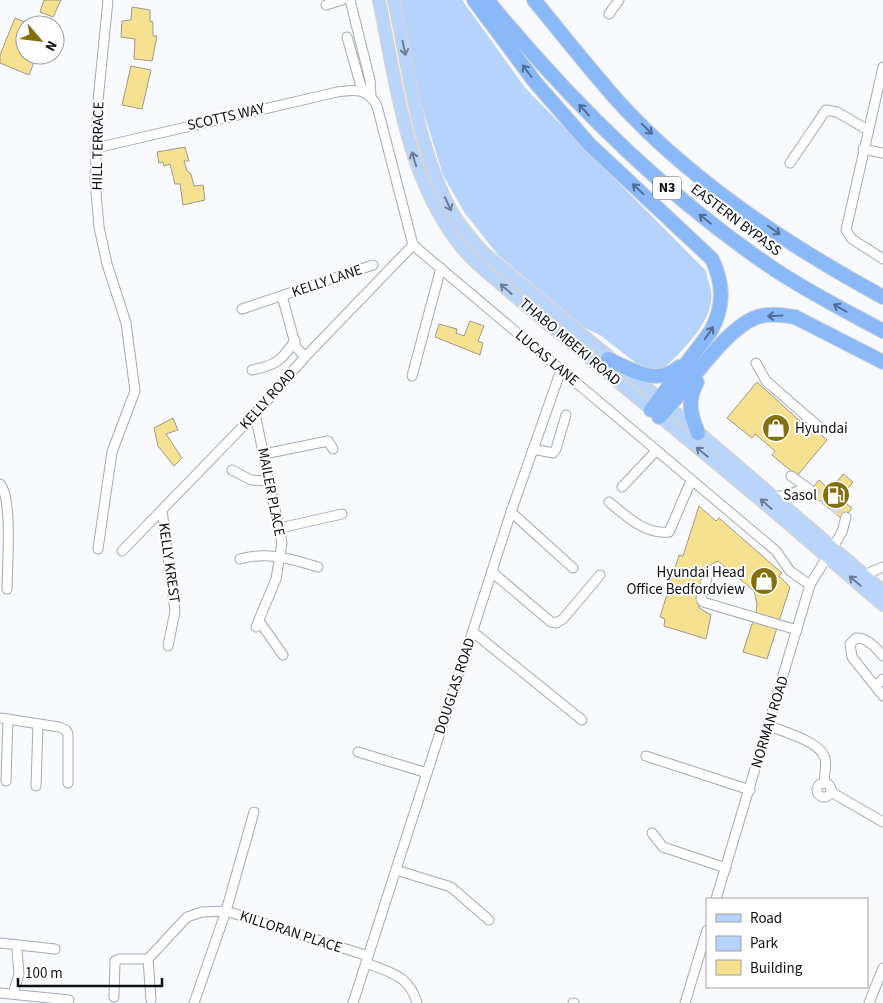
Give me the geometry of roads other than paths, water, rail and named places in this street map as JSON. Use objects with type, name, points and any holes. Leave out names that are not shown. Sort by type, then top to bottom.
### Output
[{"type":"highway","points":[[474,0],[535,82],[589,144],[712,259],[720,275],[722,292],[721,310],[711,331],[659,408]]},
{"type":"highway","name":"EASTERN BYPASS","points":[[487,0],[541,64],[595,122],[652,176],[710,224],[772,268],[883,331]]},
{"type":"highway","name":"EASTERN BYPASS","points":[[534,0],[617,100],[674,154],[728,198],[787,239],[883,297]]},
{"type":"highway","points":[[659,408],[706,363],[738,328],[757,317],[780,314],[814,325],[883,362]]},
{"type":"highway","points":[[608,359],[638,374],[664,376],[676,370],[696,351]]},
{"type":"highway","points":[[698,433],[690,414],[689,401],[706,363]]},
{"type":"main road","name":"THABO MBEKI ROAD","points":[[379,0],[414,159],[424,189],[457,242],[473,260],[659,408],[829,553],[864,575],[883,591]]},
{"type":"main road","name":"THABO MBEKI ROAD","points":[[394,0],[428,156],[452,212],[484,253],[608,359],[659,408],[698,433],[772,496],[883,605]]},
{"type":"street","name":"HILL TERRACE","points":[[98,549],[112,452],[136,391],[126,324],[99,227],[95,180],[98,101],[108,0]]},
{"type":"street","points":[[326,5],[342,0]]},
{"type":"street","points":[[350,0],[370,80],[371,96],[377,106],[390,150],[400,202],[413,245]]},
{"type":"street","points":[[609,14],[618,0]]},
{"type":"street","points":[[347,37],[358,89],[371,96]]},
{"type":"street","points":[[883,67],[846,226],[849,235],[883,259]]},
{"type":"street","name":"SCOTTS WAY","points":[[96,148],[202,122],[358,89]]},
{"type":"street","points":[[790,163],[826,110],[837,112],[868,130]]},
{"type":"street","points":[[863,149],[883,153]]},
{"type":"street","name":"LUCAS LANE","points":[[413,245],[776,551],[790,571],[810,585]]},
{"type":"street","name":"KELLY ROAD","points":[[122,551],[255,414],[305,357],[413,245]]},
{"type":"street","name":"KELLY LANE","points":[[242,309],[373,265]]},
{"type":"street","points":[[412,376],[441,268]]},
{"type":"street","name":"KELLY LANE","points":[[282,296],[296,347],[305,357]]},
{"type":"street","points":[[252,370],[275,364],[287,352],[294,340]]},
{"type":"street","points":[[756,363],[766,381],[819,428]]},
{"type":"street","name":"DOUGLAS ROAD","points":[[353,1003],[511,512],[561,370]]},
{"type":"street","name":"MAILER PLACE","points":[[255,414],[280,528],[281,556],[276,579],[258,624],[283,655]]},
{"type":"street","points":[[533,448],[553,453],[556,449],[566,415]]},
{"type":"street","points":[[264,454],[328,441],[334,449]]},
{"type":"street","points":[[622,487],[656,451]]},
{"type":"street","points":[[232,470],[251,480],[270,481]]},
{"type":"street","points":[[772,496],[785,496],[809,489],[791,476]]},
{"type":"street","points":[[609,502],[638,525],[663,533],[669,532],[672,529],[691,480]]},
{"type":"street","points":[[0,484],[4,488],[7,502],[7,590]]},
{"type":"street","name":"KELLY KREST","points":[[162,510],[175,611],[168,646]]},
{"type":"street","points":[[511,512],[573,568]]},
{"type":"street","points":[[280,528],[342,514]]},
{"type":"street","name":"NORMAN ROAD","points":[[716,898],[810,585],[845,526],[846,517]]},
{"type":"street","points":[[240,559],[253,556],[281,556],[318,567]]},
{"type":"street","points":[[864,575],[883,567]]},
{"type":"street","points":[[709,570],[702,593],[701,599],[703,602],[797,630]]},
{"type":"street","points":[[492,572],[551,622],[556,623],[563,619],[600,575]]},
{"type":"street","points":[[473,632],[582,720]]},
{"type":"street","points":[[880,690],[852,657],[850,644],[856,638],[862,638],[873,645],[883,656]]},
{"type":"street","points":[[880,690],[883,679]]},
{"type":"street","points":[[6,781],[4,719],[63,728],[68,734],[68,784]]},
{"type":"street","points":[[36,786],[38,724]]},
{"type":"street","points":[[769,726],[812,743],[822,750],[825,758],[824,783],[817,788],[818,794],[823,797],[831,792],[883,822]]},
{"type":"street","points":[[358,752],[427,773]]},
{"type":"street","points":[[646,756],[750,790]]},
{"type":"street","name":"KILLORAN PLACE","points":[[254,812],[226,911],[367,960],[410,985],[417,1003]]},
{"type":"street","points":[[652,833],[664,847],[726,868]]},
{"type":"street","points":[[396,870],[451,887],[489,920]]},
{"type":"street","points":[[151,1000],[148,959],[187,917],[202,912],[226,911],[194,1003]]},
{"type":"street","points":[[685,1003],[706,933]]},
{"type":"street","points":[[0,942],[55,949]]},
{"type":"street","points":[[13,994],[19,974],[17,952]]},
{"type":"street","points":[[114,997],[115,961],[119,959],[148,959]]},
{"type":"street","points":[[869,1003],[883,968]]},
{"type":"street","points":[[0,992],[48,1000],[69,1000]]},
{"type":"tunnel","points":[[811,490],[846,517]]},
{"type":"place","name":"Hyundai","points":[[776,428]]},
{"type":"place","name":"Sasol","points":[[836,495]]},
{"type":"place","name":"Hyundai Head Office Bedfordview","points":[[764,581]]}]
